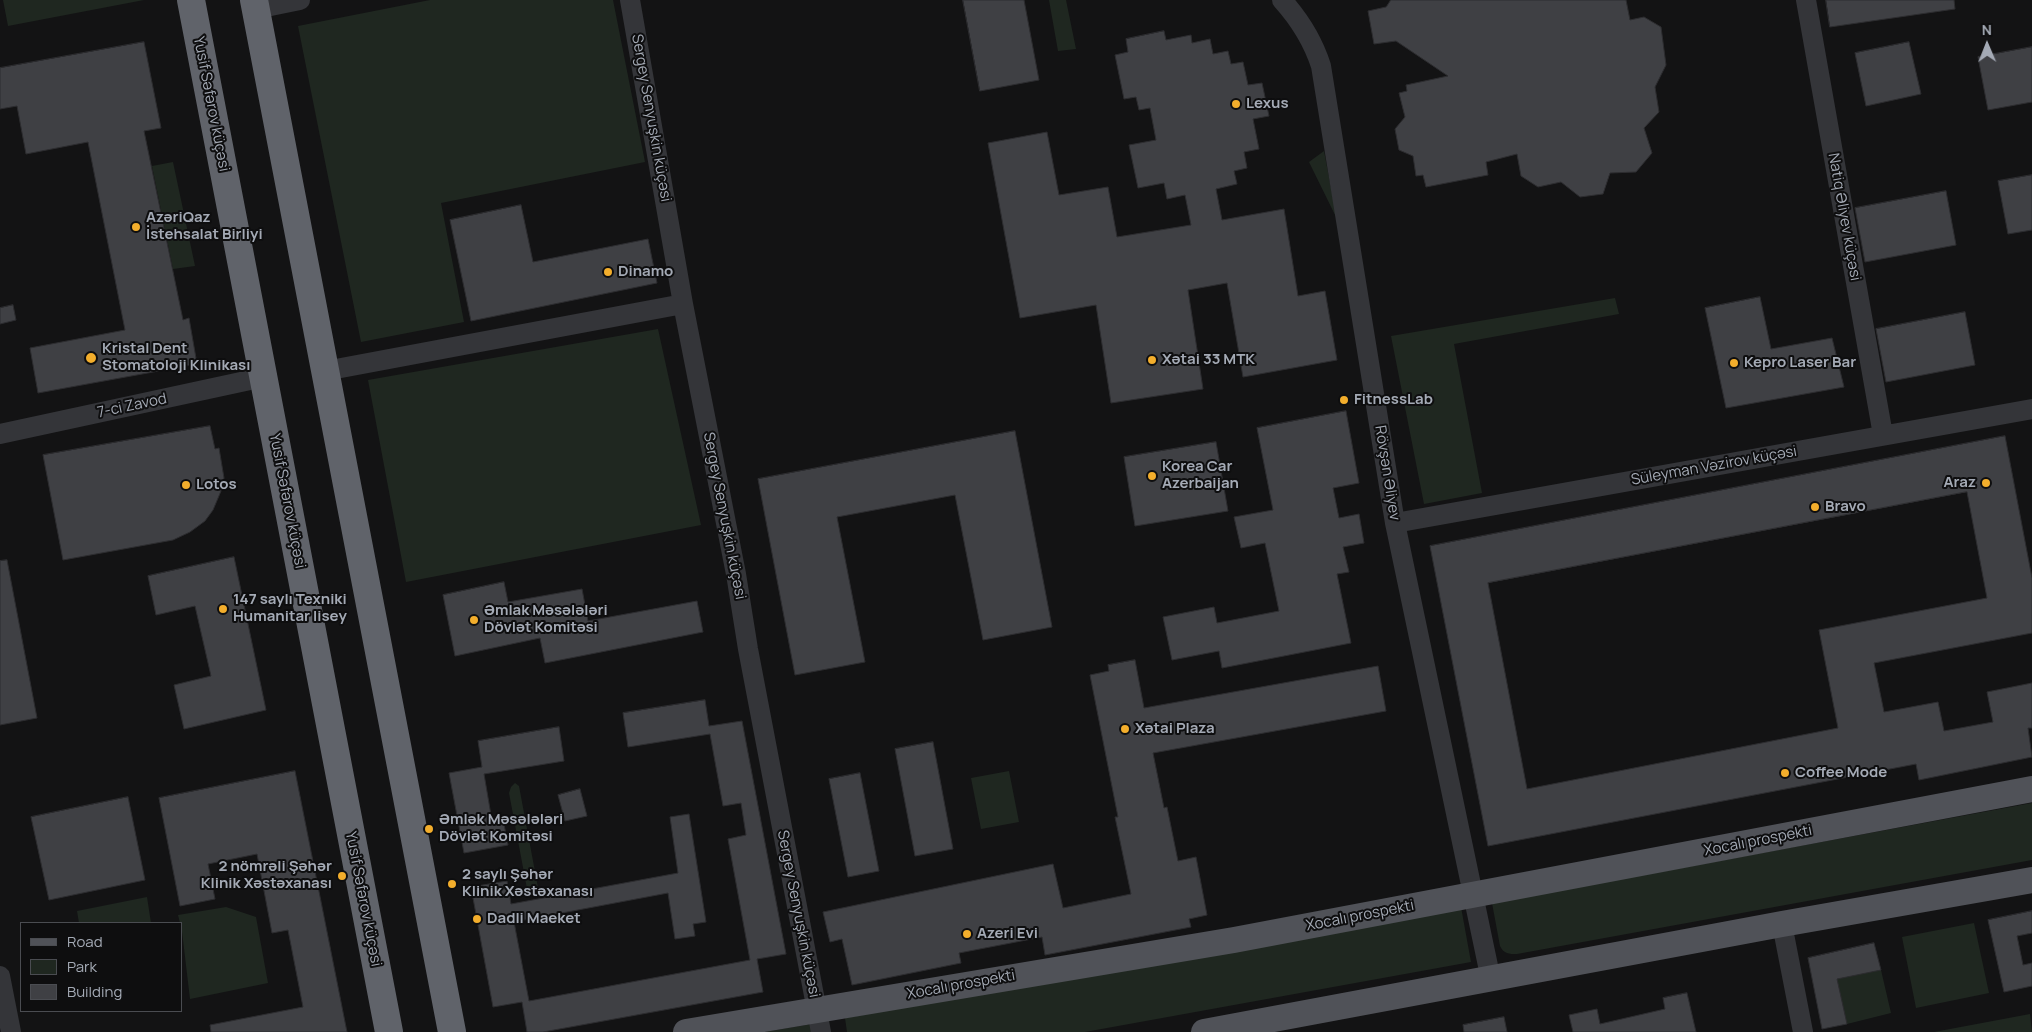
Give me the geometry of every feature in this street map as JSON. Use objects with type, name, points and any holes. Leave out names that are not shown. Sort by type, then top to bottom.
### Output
[{"type":"highway","name":"Yusif Səfərov küçəsi","points":[[190,0],[389,1032]]},
{"type":"highway","points":[[255,4],[452,1032]]},
{"type":"main road","name":"Xocalı prospekti","points":[[686,1032],[819,1021],[1234,940],[2032,789]]},
{"type":"main road","points":[[1204,1032],[1491,980],[1782,924],[2032,880]]},
{"type":"street","points":[[255,4],[300,0]]},
{"type":"street","name":"Sergey Senyuşkin küçəsi","points":[[630,0],[683,304],[736,574],[748,649],[819,1021]]},
{"type":"street","name":"Rövşən Əliyev","points":[[1282,0],[1303,26],[1314,46],[1321,66],[1395,523],[1491,980]]},
{"type":"street","name":"Natiq Əliyev küçəsi","points":[[1806,0],[1883,435]]},
{"type":"street","points":[[325,371],[683,304]]},
{"type":"street","name":"7-ci Zavod","points":[[0,434],[264,377]]},
{"type":"street","name":"Süleyman Vəzirov küçəsi","points":[[1395,523],[2032,409]]},
{"type":"street","points":[[1782,924],[1803,1032]]},
{"type":"street","points":[[0,976],[11,1032]]},
{"type":"green space","points":[[3,0],[144,0],[8,26]]},
{"type":"green space","points":[[430,0],[613,0],[645,162],[441,203],[464,322],[361,342],[298,26]]},
{"type":"green space","points":[[1049,0],[1066,0],[1076,49],[1058,51]]},
{"type":"green space","points":[[1324,151],[1337,219],[1309,162]]},
{"type":"green space","points":[[173,162],[195,266],[173,269],[152,166]]},
{"type":"green space","points":[[1615,298],[1619,314],[1454,344],[1482,493],[1424,504],[1391,336]]},
{"type":"green space","points":[[658,329],[701,525],[406,582],[368,380]]},
{"type":"green space","points":[[1009,771],[1019,822],[981,829],[971,778]]},
{"type":"green space","points":[[515,783],[519,786],[539,893],[528,894],[509,793]]},
{"type":"green space","points":[[2032,803],[2032,860],[1517,954],[1507,953],[1500,946],[1492,903]]},
{"type":"green space","points":[[147,897],[151,922],[79,922],[77,911]]},
{"type":"green space","points":[[226,907],[256,917],[268,983],[190,999],[182,922],[180,922],[178,915]]},
{"type":"green space","points":[[1461,907],[1471,962],[1085,1032],[847,1032],[845,1018]]},
{"type":"green space","points":[[1974,923],[1989,993],[1916,1008],[1902,937]]},
{"type":"green space","points":[[1881,970],[1891,1013],[1847,1024],[1837,979]]},
{"type":"green space","points":[[2030,1014],[2032,1032],[1934,1032]]},
{"type":"green space","points":[[812,1024],[813,1032],[764,1032]]},
{"type":"building","points":[[963,0],[1024,0],[1039,80],[980,91]]},
{"type":"building","points":[[1391,0],[1626,0],[1630,20],[1644,17],[1661,27],[1666,65],[1655,87],[1659,112],[1644,128],[1652,153],[1636,172],[1610,173],[1603,194],[1580,197],[1561,182],[1538,187],[1521,176],[1517,154],[1486,162],[1488,175],[1426,187],[1423,175],[1416,176],[1413,156],[1399,150],[1395,129],[1405,117],[1399,93],[1407,91],[1406,85],[1448,76],[1396,41],[1374,44],[1368,11],[1386,7]]},
{"type":"building","points":[[1826,0],[1954,0],[1955,9],[1830,27]]},
{"type":"building","points":[[1164,31],[1166,40],[1191,35],[1192,43],[1210,39],[1213,54],[1228,51],[1231,64],[1243,62],[1248,85],[1262,83],[1269,116],[1253,119],[1259,149],[1244,152],[1247,168],[1234,171],[1237,184],[1216,189],[1222,220],[1284,209],[1298,296],[1325,291],[1337,360],[1243,377],[1227,283],[1188,290],[1203,389],[1111,403],[1096,305],[1020,318],[988,143],[1047,132],[1059,195],[1108,187],[1117,237],[1191,225],[1185,195],[1167,199],[1164,183],[1138,188],[1129,145],[1156,140],[1150,108],[1139,110],[1136,97],[1124,99],[1115,55],[1128,52],[1126,39]]},
{"type":"building","points":[[144,42],[161,128],[144,131],[183,320],[189,318],[197,364],[38,393],[30,348],[125,330],[88,142],[26,154],[17,106],[0,109],[0,68]]},
{"type":"building","points":[[1909,42],[1921,94],[1866,106],[1855,53]]},
{"type":"building","points":[[2032,47],[2032,102],[1988,110],[1978,57]]},
{"type":"building","points":[[2032,175],[2032,230],[2008,234],[1998,181]]},
{"type":"building","points":[[1946,191],[1956,245],[1865,262],[1855,208]]},
{"type":"building","points":[[521,205],[533,262],[648,239],[657,283],[471,321],[450,220]]},
{"type":"building","points":[[1760,297],[1771,349],[1832,338],[1844,387],[1726,408],[1705,308]]},
{"type":"building","points":[[13,305],[16,320],[0,324],[0,308]]},
{"type":"building","points":[[1965,312],[1975,365],[1886,382],[1876,329]]},
{"type":"building","points":[[1346,411],[1359,483],[1333,488],[1339,518],[1359,514],[1364,543],[1343,547],[1349,572],[1337,574],[1351,643],[1222,668],[1219,651],[1172,660],[1163,617],[1214,607],[1217,623],[1279,611],[1265,543],[1241,548],[1234,517],[1273,510],[1257,428]]},
{"type":"building","points":[[210,426],[215,449],[219,448],[224,478],[213,510],[205,521],[190,532],[173,540],[63,560],[43,455]]},
{"type":"building","points":[[1015,431],[1052,627],[983,640],[955,495],[837,517],[865,662],[795,675],[758,479]]},
{"type":"building","points":[[2005,436],[2032,578],[2032,633],[1874,663],[1884,712],[1938,702],[1944,731],[1993,722],[1987,692],[2032,683],[2032,728],[2028,728],[2032,757],[1919,780],[1916,764],[1488,846],[1430,546]],"holes":[[[1967,492],[1987,598],[1819,630],[1838,728],[1527,789],[1488,583]]]},
{"type":"building","points":[[1216,442],[1228,511],[1135,526],[1124,457]]},
{"type":"building","points":[[234,557],[266,710],[184,729],[174,685],[211,676],[195,606],[156,615],[148,576]]},
{"type":"building","points":[[7,560],[37,718],[0,725],[0,561]]},
{"type":"building","points":[[504,582],[508,602],[582,589],[588,621],[697,601],[703,632],[545,663],[540,638],[455,656],[443,595]]},
{"type":"building","points":[[1135,660],[1144,708],[1378,666],[1386,711],[1153,753],[1164,808],[1167,807],[1178,861],[1196,857],[1207,915],[1189,919],[1191,927],[1045,955],[1042,937],[959,953],[961,963],[852,985],[842,939],[830,942],[823,912],[1053,864],[1063,908],[1131,894],[1115,817],[1118,817],[1090,675],[1109,671],[1108,665]]},
{"type":"building","points":[[705,700],[709,726],[742,721],[786,954],[757,959],[763,992],[543,1032],[527,1032],[522,1002],[493,1007],[471,887],[507,881],[511,904],[678,873],[670,817],[689,814],[706,922],[693,924],[695,936],[675,939],[668,893],[514,922],[529,1001],[750,960],[728,839],[746,835],[741,803],[723,806],[710,734],[628,747],[623,713]]},
{"type":"building","points":[[559,727],[564,761],[484,774],[492,821],[503,819],[508,845],[464,853],[449,773],[482,767],[478,741]]},
{"type":"building","points":[[933,742],[953,849],[915,856],[895,749]]},
{"type":"building","points":[[295,771],[347,1032],[211,1032],[210,1025],[303,1007],[288,930],[272,933],[257,854],[208,864],[215,899],[180,906],[159,798]]},
{"type":"building","points":[[860,773],[879,871],[848,877],[829,779]]},
{"type":"building","points":[[580,789],[587,816],[565,821],[558,795]]},
{"type":"building","points":[[128,797],[145,880],[49,900],[31,817]]},
{"type":"building","points":[[2032,911],[2032,933],[2017,936],[2023,965],[2032,963],[2032,986],[2004,992],[1988,920]]},
{"type":"building","points":[[1874,943],[1881,970],[1837,979],[1847,1024],[1822,1029],[1808,958]]},
{"type":"building","points":[[1687,993],[1696,1032],[1573,1032],[1569,1015],[1597,1009],[1600,1024],[1665,1009],[1663,998]]},
{"type":"building","points":[[1504,1017],[1507,1032],[1464,1032],[1463,1025]]},
{"type":"place","name":"Lexus","points":[[1236,104]]},
{"type":"place","name":"AzəriQaz İstehsalat Birliyi","points":[[136,227]]},
{"type":"place","name":"Dinamo","points":[[608,272]]},
{"type":"place","name":"Kristal Dent Stomatoloji Klinikası","points":[[91,358]]},
{"type":"place","name":"Xətai 33 MTK","points":[[1152,360]]},
{"type":"place","name":"Kepro Laser Bar","points":[[1734,363]]},
{"type":"place","name":"FitnessLab","points":[[1344,400]]},
{"type":"place","name":"Korea Car Azerbaijan","points":[[1152,476]]},
{"type":"place","name":"Araz","points":[[1986,483]]},
{"type":"place","name":"Lotos","points":[[186,485]]},
{"type":"place","name":"Bravo","points":[[1815,507]]},
{"type":"place","name":"147 saylı Texniki Humanitar lisey","points":[[223,609]]},
{"type":"place","name":"Əmlak Məsələləri Dövlət Komitəsi","points":[[474,620]]},
{"type":"place","name":"Xətai Plaza","points":[[1125,729]]},
{"type":"place","name":"Coffee Mode","points":[[1785,773]]},
{"type":"place","name":"Əmlək Məsələləri Dövlət Komitəsi","points":[[429,829]]},
{"type":"place","name":"2 nömrəli Şəhər Klinik Xəstəxanası","points":[[342,876]]},
{"type":"place","name":"2 saylı Şəhər Klinik Xəstəxanası","points":[[452,884]]},
{"type":"place","name":"Dadli Maeket","points":[[477,919]]},
{"type":"place","name":"Azeri Evi","points":[[967,934]]}]
